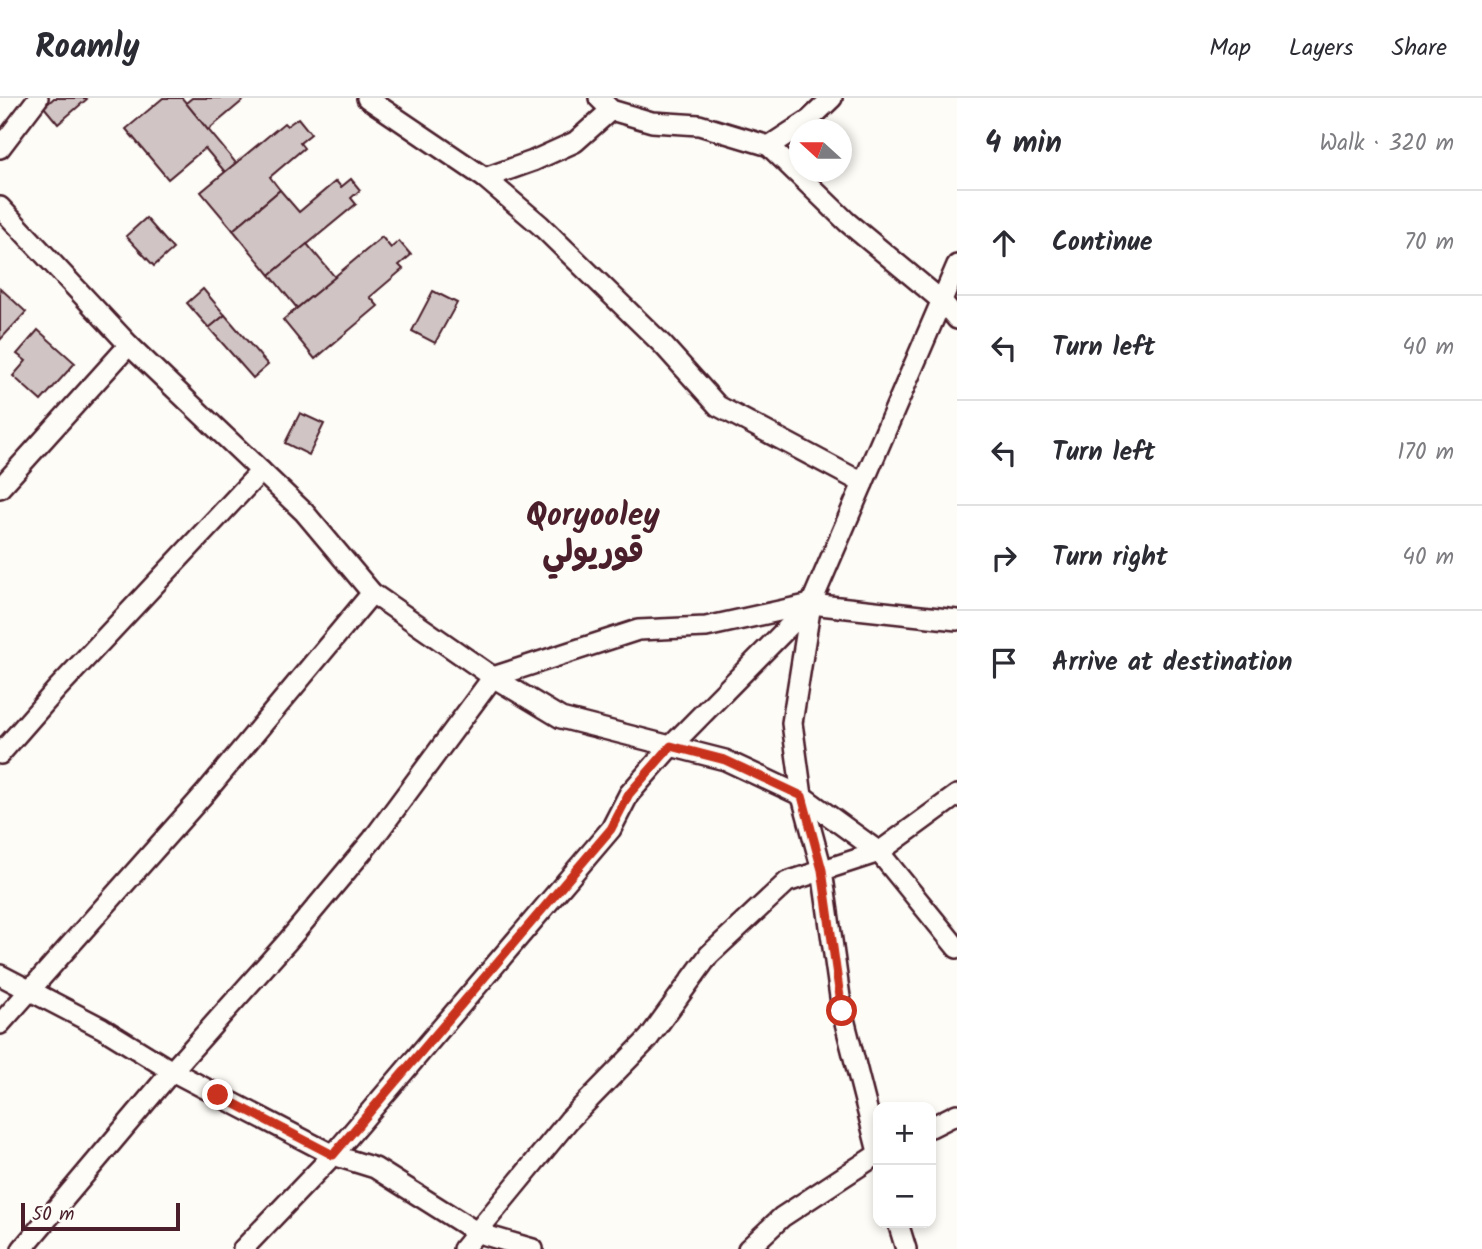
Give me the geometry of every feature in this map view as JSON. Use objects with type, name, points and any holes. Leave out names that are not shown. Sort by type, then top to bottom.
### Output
[{"type":"street","points":[[0,148],[38,98]]},
{"type":"street","points":[[368,98],[485,178],[540,225],[645,327],[718,406],[863,483]]},
{"type":"street","points":[[769,146],[809,120],[832,98]]},
{"type":"street","points":[[485,178],[575,142],[605,104],[652,122],[699,125],[769,146],[847,222],[942,301],[957,319]]},
{"type":"street","points":[[1,212],[129,345],[304,512],[372,593],[494,677],[561,718],[725,760],[802,796],[879,852],[957,948]]},
{"type":"street","points":[[873,1133],[842,1011],[822,870],[802,796],[792,723],[811,604],[957,265]]},
{"type":"street","points":[[0,488],[129,345]]},
{"type":"street","points":[[0,754],[56,690],[261,471]]},
{"type":"street","points":[[0,1024],[206,792],[372,593]]},
{"type":"street","points":[[243,1249],[333,1155],[611,829],[629,794],[671,746],[811,604]]},
{"type":"street","points":[[22,1249],[373,839],[494,677],[638,630],[706,627],[811,604],[957,621]]},
{"type":"street","points":[[463,1249],[569,1120],[648,1039],[709,955],[787,882],[879,852],[957,795]]},
{"type":"street","points":[[0,975],[102,1028],[172,1071],[333,1155],[375,1168],[478,1233],[533,1249]]},
{"type":"street","points":[[936,1124],[957,1114]]},
{"type":"street","points":[[748,1249],[782,1217],[873,1156]]},
{"type":"street","points":[[900,1228],[906,1249]]},
{"type":"building","points":[[54,98],[87,99],[58,124],[44,107]]},
{"type":"building","points":[[163,98],[182,98],[236,163],[225,172],[205,148],[168,179],[126,129]]},
{"type":"building","points":[[192,98],[246,98],[208,130],[186,103]]},
{"type":"building","points":[[298,118],[311,134],[300,143],[304,148],[270,177],[280,190],[233,230],[201,192],[284,123],[287,126]]},
{"type":"building","points":[[351,179],[360,190],[351,198],[356,204],[270,275],[233,230],[280,190],[299,212],[336,181],[341,187]]},
{"type":"building","points":[[146,218],[173,249],[154,266],[126,236]]},
{"type":"building","points":[[382,237],[391,248],[399,241],[411,255],[399,265],[403,269],[370,297],[378,306],[315,359],[283,320]]},
{"type":"building","points":[[307,244],[335,277],[297,308],[270,275]]},
{"type":"building","points":[[0,288],[26,312],[0,340]]},
{"type":"building","points":[[203,289],[225,315],[209,328],[187,303]]},
{"type":"building","points":[[433,291],[457,303],[435,343],[412,331]]},
{"type":"building","points":[[225,315],[268,365],[253,378],[209,328]]},
{"type":"building","points":[[38,330],[75,363],[41,401],[13,376],[26,361],[17,354]]},
{"type":"building","points":[[300,413],[324,424],[309,455],[285,443]]},
{"type":"district","name":"Qoryooley قوريولي","points":[[593,534]]},
{"type":"route","points":[[218,1095],[333,1155],[611,829],[629,794],[671,746],[725,760],[802,796],[822,870],[842,1011]]}]
